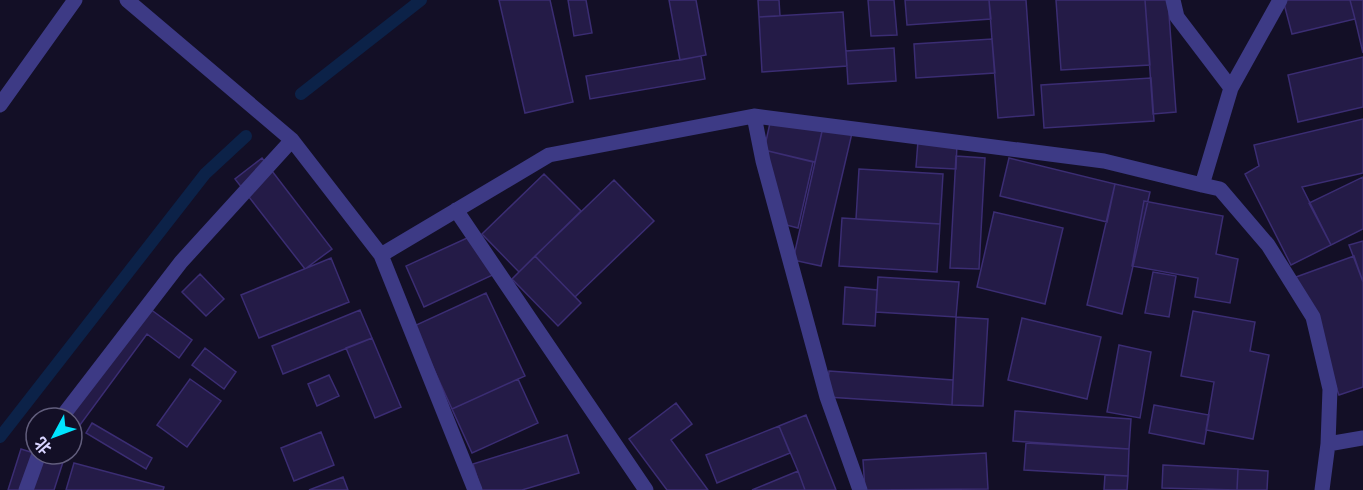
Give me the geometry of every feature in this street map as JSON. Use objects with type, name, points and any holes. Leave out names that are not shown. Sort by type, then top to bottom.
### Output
[{"type":"street","points":[[0,105],[75,0]]},
{"type":"street","points":[[127,0],[292,140],[381,255],[475,490]]},
{"type":"street","points":[[1173,0],[1177,17],[1232,88]]},
{"type":"street","points":[[1202,185],[1232,88],[1280,0]]},
{"type":"street","points":[[381,255],[549,155],[754,116],[1104,161],[1220,189],[1268,244],[1313,317],[1330,389],[1328,444],[1322,490]]},
{"type":"street","points":[[754,116],[763,161],[824,386],[860,490]]},
{"type":"street","points":[[70,406],[181,262],[292,140]]},
{"type":"street","points":[[456,210],[646,490]]},
{"type":"street","points":[[1328,444],[1363,438]]},
{"type":"street","points":[[26,490],[35,466]]},
{"type":"building","points":[[499,0],[550,0],[573,102],[525,113]]},
{"type":"building","points":[[568,0],[586,0],[592,33],[574,36]]},
{"type":"building","points":[[669,0],[696,0],[706,55],[680,60]]},
{"type":"building","points":[[758,0],[779,0],[780,16],[759,17]]},
{"type":"building","points":[[868,0],[894,0],[897,35],[871,36]]},
{"type":"building","points":[[905,0],[989,0],[991,19],[907,25]]},
{"type":"building","points":[[989,0],[1026,0],[1034,115],[998,118]]},
{"type":"building","points":[[1056,0],[1145,0],[1150,65],[1061,70]]},
{"type":"building","points":[[1145,0],[1168,0],[1176,112],[1153,114]]},
{"type":"building","points":[[1283,0],[1350,0],[1355,19],[1292,34]]},
{"type":"building","points":[[1350,0],[1363,0],[1363,53],[1355,19]]},
{"type":"building","points":[[843,12],[847,66],[762,72],[759,17]]},
{"type":"building","points":[[992,39],[995,73],[916,78],[914,44]]},
{"type":"building","points":[[894,48],[896,81],[848,84],[846,51]]},
{"type":"building","points":[[701,56],[705,79],[590,99],[586,76]]},
{"type":"building","points":[[1363,57],[1363,107],[1298,122],[1288,75]]},
{"type":"building","points":[[1151,78],[1154,121],[1044,128],[1041,85]]},
{"type":"building","points":[[772,114],[823,127],[815,162],[764,150]]},
{"type":"building","points":[[1363,119],[1363,173],[1302,187],[1331,245],[1291,265],[1245,174],[1259,166],[1254,145]]},
{"type":"building","points":[[823,127],[852,133],[821,266],[793,260]]},
{"type":"building","points":[[918,141],[957,143],[956,169],[916,167]]},
{"type":"building","points":[[764,150],[813,162],[798,228],[775,222]]},
{"type":"building","points":[[956,156],[985,158],[979,269],[950,268]]},
{"type":"building","points":[[262,158],[332,249],[305,269],[235,179]]},
{"type":"building","points":[[1009,158],[1115,184],[1107,222],[1000,196]]},
{"type":"building","points":[[859,169],[943,174],[940,224],[856,219]]},
{"type":"building","points":[[544,174],[581,211],[519,272],[482,234]]},
{"type":"building","points":[[1363,177],[1363,229],[1331,245],[1309,203]]},
{"type":"building","points":[[614,180],[654,221],[575,297],[535,256]]},
{"type":"building","points":[[1115,184],[1150,192],[1122,314],[1087,305]]},
{"type":"building","points":[[1144,201],[1223,216],[1216,254],[1238,259],[1230,303],[1195,297],[1198,278],[1132,266]]},
{"type":"building","points":[[994,212],[1063,228],[1045,304],[977,287]]},
{"type":"building","points":[[842,218],[940,224],[937,272],[839,266]]},
{"type":"building","points":[[478,233],[497,273],[424,307],[406,266]]},
{"type":"building","points":[[1363,241],[1363,282],[1349,245]]},
{"type":"building","points":[[535,256],[581,303],[558,326],[512,279]]},
{"type":"building","points":[[1354,256],[1363,282],[1363,387],[1339,395],[1296,277]]},
{"type":"building","points":[[331,258],[349,302],[259,338],[241,295]]},
{"type":"building","points":[[1153,272],[1176,276],[1169,317],[1145,313]]},
{"type":"building","points":[[200,274],[224,299],[206,316],[182,292]]},
{"type":"building","points":[[878,277],[959,282],[956,317],[876,312]]},
{"type":"building","points":[[845,287],[877,290],[875,326],[843,324]]},
{"type":"building","points":[[486,293],[525,376],[452,409],[414,326]]},
{"type":"building","points":[[142,303],[192,340],[179,358],[147,334],[84,420],[84,406],[66,406]]},
{"type":"building","points":[[360,310],[372,338],[283,374],[272,346]]},
{"type":"building","points":[[1193,311],[1255,322],[1250,351],[1269,355],[1253,439],[1206,430],[1214,382],[1181,376]]},
{"type":"building","points":[[956,317],[988,319],[983,406],[952,405]]},
{"type":"building","points":[[1022,318],[1101,337],[1087,399],[1008,380]]},
{"type":"building","points":[[372,338],[401,407],[375,418],[346,348]]},
{"type":"building","points":[[1119,345],[1151,352],[1140,418],[1107,412]]},
{"type":"building","points":[[205,348],[236,372],[224,389],[192,365]]},
{"type":"building","points":[[829,371],[953,380],[952,405],[827,397]]},
{"type":"building","points":[[329,375],[339,396],[317,406],[308,384]]},
{"type":"building","points":[[190,379],[221,401],[187,447],[157,425]]},
{"type":"building","points":[[518,379],[538,423],[472,453],[452,409]]},
{"type":"building","points":[[676,403],[692,424],[671,440],[708,490],[667,490],[629,439]]},
{"type":"building","points":[[1154,405],[1209,415],[1204,444],[1149,433]]},
{"type":"building","points":[[1015,411],[1131,419],[1129,449],[1013,441]]},
{"type":"building","points":[[806,415],[836,490],[805,490],[779,426]]},
{"type":"building","points":[[92,423],[152,458],[146,469],[86,433]]},
{"type":"building","points":[[779,426],[790,453],[717,483],[706,455]]},
{"type":"building","points":[[321,432],[334,465],[294,481],[281,448]]},
{"type":"building","points":[[567,435],[579,473],[522,490],[481,490],[473,464]]},
{"type":"building","points":[[1026,443],[1129,449],[1128,476],[1024,470]]},
{"type":"building","points":[[21,449],[24,450],[24,466],[62,466],[54,490],[8,490]]},
{"type":"building","points":[[986,453],[988,489],[865,490],[863,460]]},
{"type":"building","points":[[1163,465],[1238,469],[1237,490],[1162,488]]},
{"type":"building","points":[[73,466],[84,466],[164,487],[163,490],[66,490]]},
{"type":"building","points":[[1238,469],[1268,471],[1267,490],[1237,490]]},
{"type":"building","points":[[798,471],[805,490],[752,490]]},
{"type":"building","points":[[1105,475],[1128,476],[1127,490],[1104,490]]},
{"type":"building","points":[[343,477],[348,490],[309,490]]},
{"type":"waterway","points":[[301,94],[421,0]]},
{"type":"waterway","points":[[0,437],[205,174],[246,136]]}]
